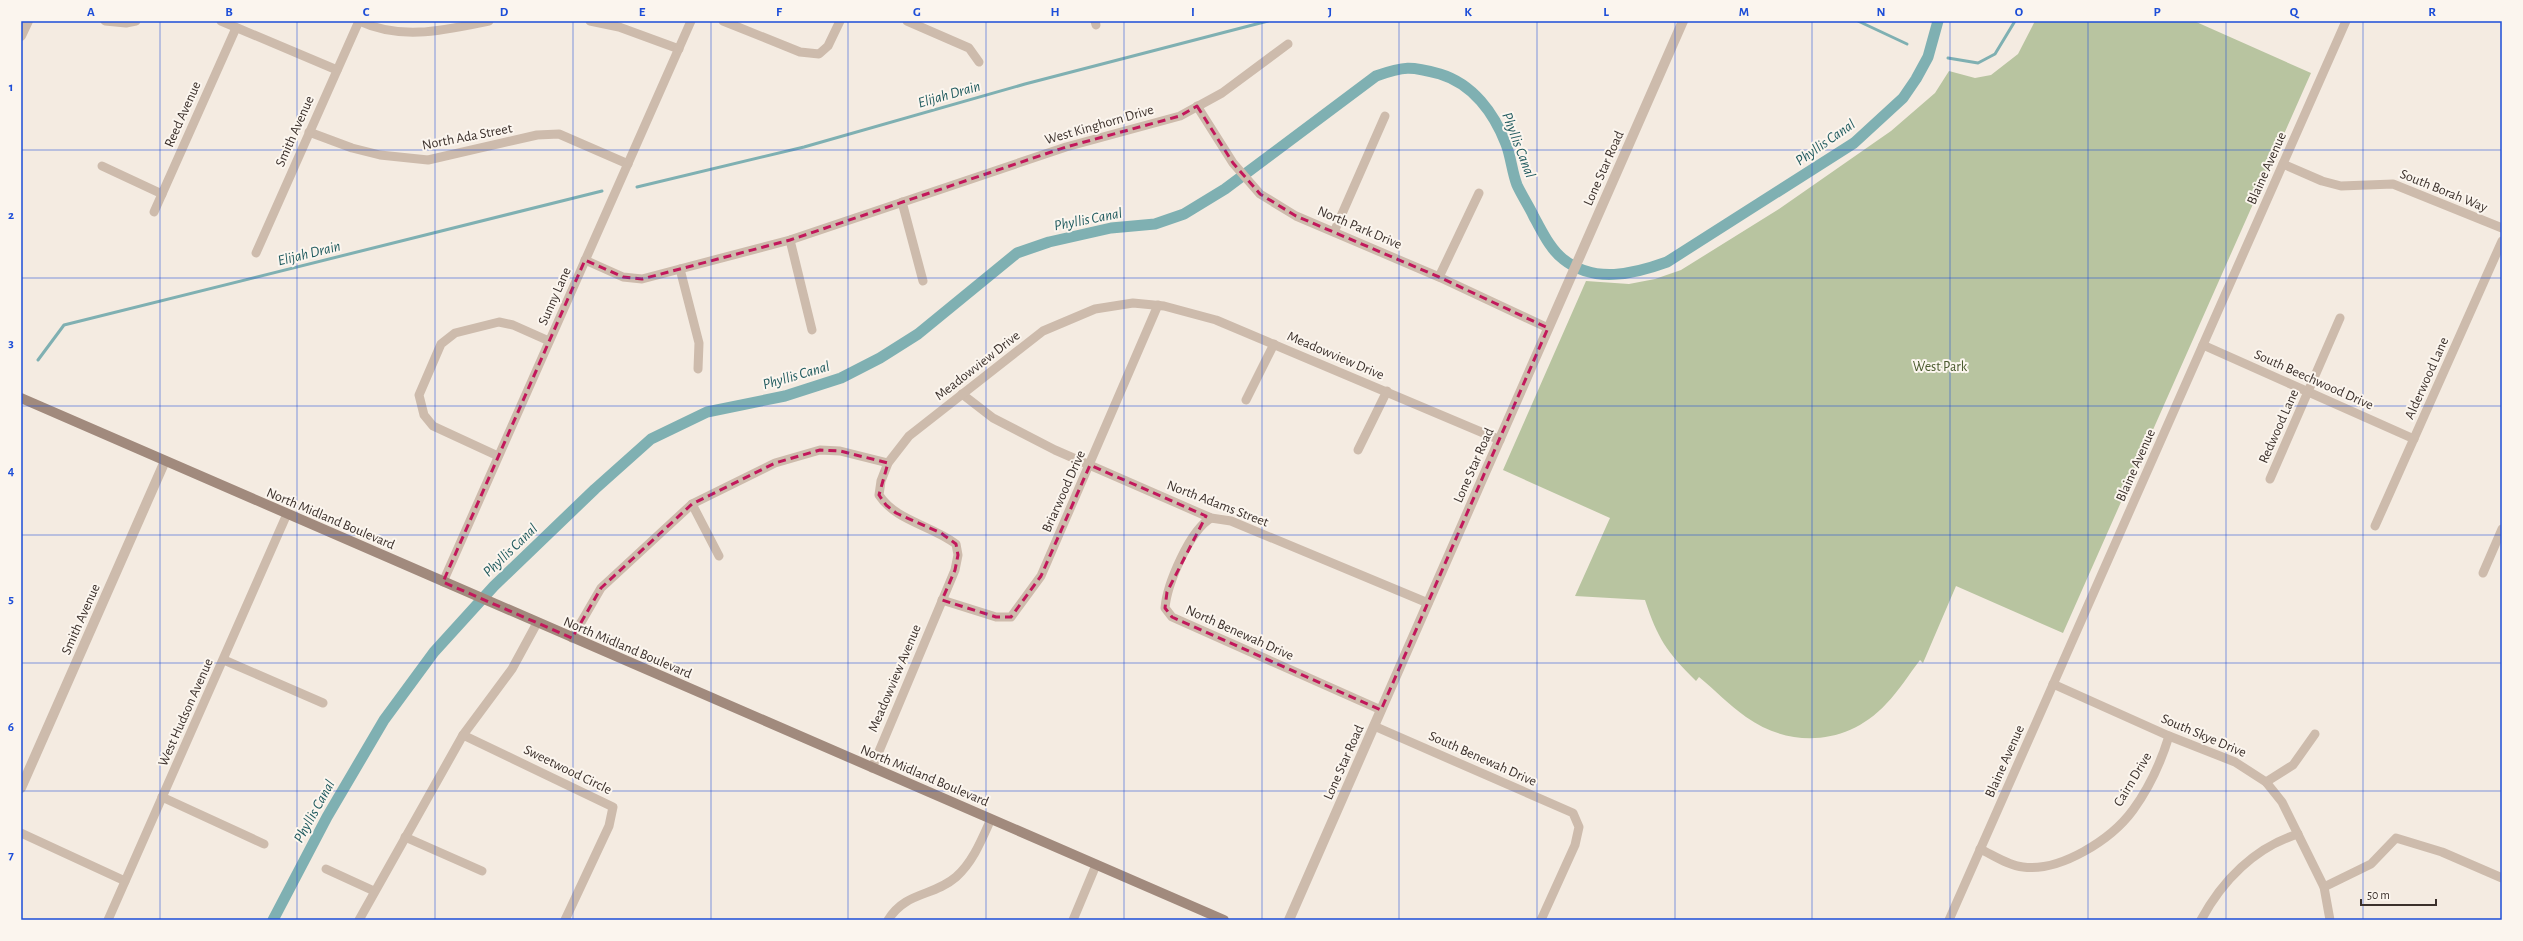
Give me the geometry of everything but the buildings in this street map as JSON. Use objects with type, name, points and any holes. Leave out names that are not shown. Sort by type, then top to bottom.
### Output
[{"type":"main road","name":"North Midland Boulevard","points":[[21,398],[488,602],[1224,920]]},
{"type":"street","points":[[21,36],[27,21]]},
{"type":"street","points":[[105,21],[126,23],[136,21]]},
{"type":"street","points":[[221,21],[337,70]]},
{"type":"street","points":[[359,21],[380,30],[405,33],[452,29],[489,21]]},
{"type":"street","name":"Smith Avenue","points":[[256,253],[359,21]]},
{"type":"street","points":[[590,21],[619,28],[679,49]]},
{"type":"street","name":"Sunny Lane","points":[[442,582],[691,21]]},
{"type":"street","points":[[723,21],[800,52],[812,54],[819,54],[828,46],[840,21]]},
{"type":"street","points":[[907,21],[969,48],[978,62]]},
{"type":"street","name":"Lone Star Road","points":[[1289,920],[1683,21]]},
{"type":"street","name":"Blaine Avenue","points":[[1949,920],[2346,21]]},
{"type":"street","name":"Reed Avenue","points":[[154,212],[236,28]]},
{"type":"street","name":"West Kinghorn Drive","points":[[585,260],[623,277],[642,279],[790,240],[1066,147],[1180,116],[1222,93],[1288,44]]},
{"type":"street","name":"North Park Drive","points":[[1197,106],[1236,166],[1248,182],[1260,194],[1296,216],[1439,277],[1548,328]]},
{"type":"street","points":[[1334,232],[1385,116]]},
{"type":"street","name":"North Ada Street","points":[[310,132],[380,155],[428,160],[537,135],[560,134],[628,164]]},
{"type":"street","name":"South Borah Way","points":[[2283,164],[2322,181],[2341,186],[2394,184],[2502,228]]},
{"type":"street","points":[[102,166],[162,194]]},
{"type":"street","points":[[1439,277],[1479,193]]},
{"type":"street","points":[[902,202],[923,281]]},
{"type":"street","points":[[790,240],[812,330]]},
{"type":"street","name":"Alderwood Lane","points":[[2375,526],[2502,241]]},
{"type":"street","points":[[680,268],[699,343],[698,369]]},
{"type":"street","name":"Meadowview Drive","points":[[942,600],[955,570],[958,555],[956,544],[941,533],[896,513],[886,505],[879,495],[881,481],[888,463],[909,436],[1043,331],[1095,309],[1132,303],[1158,305],[1216,320],[1500,440]]},
{"type":"street","name":"Briarwood Drive","points":[[942,600],[996,617],[1011,617],[1041,576],[1158,305]]},
{"type":"street","name":"Redwood Lane","points":[[2270,479],[2340,318]]},
{"type":"street","points":[[498,456],[433,426],[424,415],[419,395],[441,344],[456,333],[499,322],[513,325],[550,341]]},
{"type":"street","name":"Meadowview Drive","points":[[1246,400],[1274,344]]},
{"type":"street","name":"South Beechwood Drive","points":[[2203,345],[2414,439]]},
{"type":"street","name":"Meadowview Drive","points":[[1358,450],[1386,391]]},
{"type":"street","name":"North Adams Street","points":[[962,394],[993,418],[1054,450],[1211,518],[1231,521],[1428,603]]},
{"type":"street","points":[[572,638],[601,588],[692,504],[775,463],[820,450],[840,451],[888,463]]},
{"type":"street","name":"Smith Avenue","points":[[21,788],[165,461]]},
{"type":"street","points":[[692,504],[719,556]]},
{"type":"street","name":"West Hudson Avenue","points":[[108,920],[224,660],[287,514]]},
{"type":"street","name":"North Benewah Drive","points":[[1211,518],[1201,524],[1193,537],[1167,592],[1165,608],[1172,617],[1381,710]]},
{"type":"street","points":[[2483,573],[2502,529]]},
{"type":"street","name":"Meadowview Avenue","points":[[872,768],[942,600]]},
{"type":"street","points":[[359,920],[463,735],[512,669],[537,623]]},
{"type":"street","points":[[224,660],[323,703]]},
{"type":"street","name":"South Skye Drive","points":[[2053,684],[2169,736],[2236,762],[2266,782],[2282,802],[2324,887],[2330,920]]},
{"type":"street","name":"South Benewah Drive","points":[[1374,726],[1573,813],[1579,826],[1575,845],[1541,920]]},
{"type":"street","points":[[2266,782],[2294,765],[2315,734]]},
{"type":"street","name":"Sweetwood Circle","points":[[463,735],[614,807],[609,826],[565,920]]},
{"type":"street","name":"Cairn Drive","points":[[1980,849],[2021,867],[2042,867],[2074,856],[2107,836],[2133,810],[2162,760],[2169,736]]},
{"type":"street","points":[[162,797],[264,844]]},
{"type":"street","points":[[888,920],[903,902],[936,890],[956,877],[974,855],[991,819]]},
{"type":"street","points":[[21,833],[125,881]]},
{"type":"street","points":[[2201,920],[2210,903],[2246,861],[2267,846],[2298,834]]},
{"type":"street","points":[[405,837],[482,871]]},
{"type":"street","points":[[2324,887],[2371,864],[2396,838],[2442,852],[2502,878]]},
{"type":"street","points":[[1072,920],[1096,865]]},
{"type":"street","points":[[326,869],[374,891]]},
{"type":"highlighted area","points":[[1197,106],[1233,163],[1260,194],[1296,216],[1439,277],[1548,328],[1381,710],[1172,617],[1165,608],[1167,592],[1206,516],[1090,465],[1041,576],[1011,617],[996,617],[942,600],[955,570],[958,555],[956,544],[941,533],[896,513],[886,505],[879,495],[888,463],[840,451],[820,450],[775,463],[692,504],[601,588],[572,638],[443,582],[585,260],[623,277],[642,279],[790,240],[1066,147],[1180,116]]},
{"type":"green space","name":"West Park","points":[[2035,21],[2194,21],[2311,73],[2063,633],[1956,586],[1923,663],[1920,660],[1891,699],[1871,718],[1854,728],[1837,735],[1819,738],[1800,738],[1782,734],[1763,727],[1734,708],[1699,677],[1696,681],[1677,661],[1659,635],[1645,600],[1575,596],[1610,518],[1503,470],[1586,281],[1629,284],[1655,279],[1681,270],[1779,209],[1891,131],[1935,93],[1949,71],[1975,78],[1991,75],[2018,54]]},
{"type":"waterway","name":"Elijah Drain","points":[[637,187],[804,147],[1025,84],[1268,21]]},
{"type":"waterway","name":"Elijah Drain","points":[[1858,21],[1907,44]]},
{"type":"waterway","name":"Phyllis Canal","points":[[273,920],[327,817],[384,720],[434,652],[494,586],[595,489],[651,439],[707,412],[785,396],[841,378],[880,358],[918,334],[1017,253],[1049,242],[1111,228],[1155,224],[1184,214],[1225,189],[1376,76],[1394,70],[1414,68],[1440,74],[1463,85],[1481,101],[1495,121],[1508,149],[1515,180],[1519,189],[1547,240],[1558,255],[1563,259],[1575,267],[1588,272],[1601,274],[1628,273],[1667,262],[1854,143],[1903,98],[1916,79],[1928,57],[1938,21]]},
{"type":"waterway","name":"Elijah Drain","points":[[1948,58],[1978,63],[1995,54],[2015,21]]},
{"type":"waterway","name":"Elijah Drain","points":[[38,360],[64,325],[602,191]]}]
